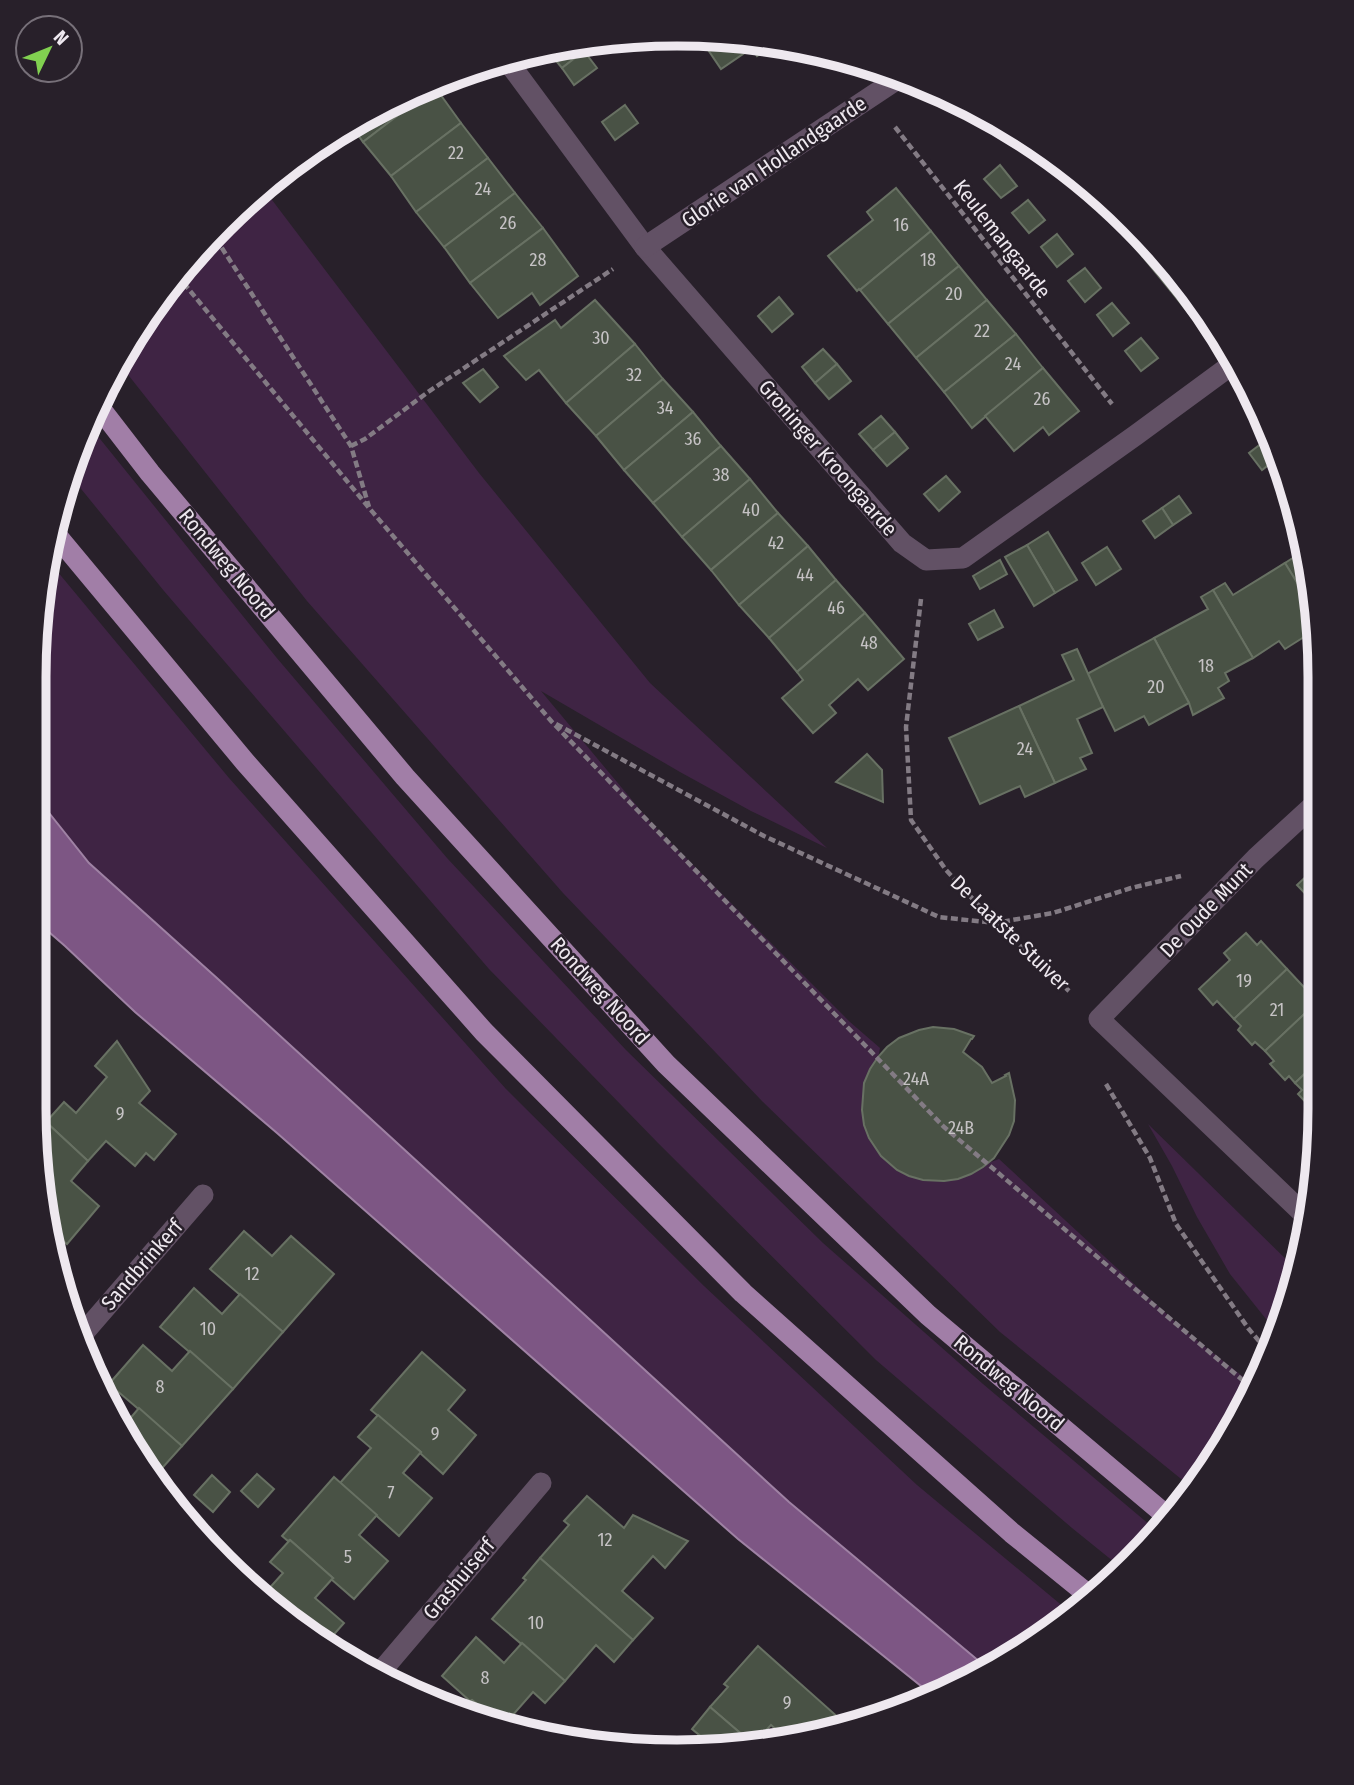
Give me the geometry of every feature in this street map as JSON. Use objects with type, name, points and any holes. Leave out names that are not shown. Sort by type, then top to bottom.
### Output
[{"type":"main road","name":"Rondweg Noord","points":[[104,413],[150,473],[405,777],[666,1064],[928,1315],[1162,1512]]},
{"type":"main road","points":[[61,541],[245,762],[484,1032],[743,1293],[1012,1533],[1083,1591]]},
{"type":"street","name":"Groninger Kroongaarde","points":[[512,68],[645,247],[902,543],[926,560]]},
{"type":"street","name":"Glorie van Hollandgaarde","points":[[645,247],[891,83]]},
{"type":"street","points":[[926,560],[963,558],[1227,368]]},
{"type":"street","name":"De Oude Munt","points":[[1099,1018],[1256,858],[1308,810]]},
{"type":"street","points":[[1099,1018],[1300,1210]]},
{"type":"street","name":"Sandbrinkerf","points":[[86,1330],[202,1195]]},
{"type":"street","name":"Grashuiserf","points":[[384,1667],[541,1483]]},
{"type":"path","name":"Keulemangaarde","points":[[872,97],[1136,435]]},
{"type":"path","points":[[218,243],[351,446],[370,509]]},
{"type":"path","points":[[351,446],[645,247]]},
{"type":"path","points":[[184,283],[370,509],[552,722],[944,1127],[1245,1382]]},
{"type":"path","name":"De Laatste Stuiver","points":[[926,560],[906,727],[911,820],[946,870],[995,923],[1099,1018]]},
{"type":"path","points":[[552,722],[764,836],[939,917],[995,923],[1052,913],[1131,888],[1193,873]]},
{"type":"path","points":[[1099,1018],[1103,1079],[1150,1158],[1176,1224],[1262,1345]]},
{"type":"shaded area","points":[[269,196],[479,473],[650,683],[827,848],[751,811],[541,691],[652,824],[850,1022],[880,1048],[874,1079],[978,1167],[999,1159],[1185,1331],[1247,1379],[1224,1424],[1185,1482],[1000,1332],[762,1101],[563,893],[307,601],[125,371],[152,326],[202,261],[230,230]]},
{"type":"shaded area","points":[[95,433],[276,657],[447,858],[626,1050],[823,1243],[983,1384],[1151,1526],[1124,1555],[1115,1563],[876,1360],[658,1143],[489,969],[164,591],[76,483]]},
{"type":"shaded area","points":[[55,569],[229,778],[506,1089],[704,1286],[917,1485],[1064,1607],[1028,1633],[980,1662],[789,1502],[89,863],[46,809],[47,636]]},
{"type":"shaded area","points":[[46,809],[89,863],[789,1502],[980,1662],[924,1689],[738,1539],[277,1133],[135,1012],[46,929]]},
{"type":"shaded area","points":[[1148,1124],[1289,1262],[1270,1324],[1230,1274],[1197,1217]]},
{"type":"building","points":[[706,47],[749,50],[721,69]]},
{"type":"building","points":[[581,53],[562,68],[554,58]]},
{"type":"building","points":[[585,53],[597,68],[574,85],[562,68]]},
{"type":"building","points":[[439,92],[461,123],[391,176],[363,142],[412,105]]},
{"type":"building","points":[[412,105],[363,142],[357,133]]},
{"type":"building","points":[[625,105],[638,123],[615,140],[602,122]]},
{"type":"building","points":[[461,123],[488,158],[416,212],[391,176]]},
{"type":"building","points":[[488,158],[515,193],[444,247],[416,212]]},
{"type":"building","points":[[1000,165],[1017,186],[1001,198],[984,179]]},
{"type":"building","points":[[896,188],[931,231],[857,291],[828,256],[873,220],[867,212]]},
{"type":"building","points":[[515,193],[543,228],[470,283],[444,247]]},
{"type":"building","points":[[1028,200],[1045,220],[1029,233],[1012,213]]},
{"type":"building","points":[[1114,222],[1124,230],[1145,253],[1142,256]]},
{"type":"building","points":[[543,228],[578,276],[540,305],[532,293],[498,318],[470,283]]},
{"type":"building","points":[[931,231],[959,266],[888,324],[860,290]]},
{"type":"building","points":[[1057,234],[1073,254],[1057,267],[1041,247]]},
{"type":"building","points":[[1145,253],[1173,287],[1170,290],[1142,256]]},
{"type":"building","points":[[959,266],[987,300],[916,358],[888,324]]},
{"type":"building","points":[[1085,268],[1101,288],[1085,302],[1068,281]]},
{"type":"building","points":[[1173,287],[1200,323],[1198,325],[1170,290]]},
{"type":"building","points":[[779,297],[793,314],[772,332],[758,316]]},
{"type":"building","points":[[595,300],[635,344],[566,403],[539,370],[526,380],[504,356],[555,320],[561,328]]},
{"type":"building","points":[[987,300],[1016,334],[944,392],[916,358]]},
{"type":"building","points":[[1112,303],[1129,323],[1113,336],[1097,315]]},
{"type":"building","points":[[1016,334],[1043,368],[972,428],[944,392]]},
{"type":"building","points":[[1141,338],[1158,358],[1141,371],[1125,351]]},
{"type":"building","points":[[635,344],[663,379],[596,436],[566,403]]},
{"type":"building","points":[[823,349],[837,364],[815,383],[802,367]]},
{"type":"building","points":[[837,364],[851,381],[829,399],[815,383]]},
{"type":"building","points":[[1043,368],[1079,411],[1049,435],[1043,427],[1014,451],[985,416]]},
{"type":"building","points":[[483,369],[498,387],[480,402],[463,383]]},
{"type":"building","points":[[663,379],[693,412],[624,470],[596,436]]},
{"type":"building","points":[[693,412],[721,446],[653,503],[624,470]]},
{"type":"building","points":[[881,416],[895,432],[873,450],[859,434]]},
{"type":"building","points":[[895,432],[908,448],[887,466],[873,450]]},
{"type":"building","points":[[1263,442],[1271,463],[1262,470],[1249,453]]},
{"type":"building","points":[[721,446],[750,479],[682,537],[653,503]]},
{"type":"building","points":[[946,476],[960,492],[939,511],[924,494]]},
{"type":"building","points":[[750,479],[778,513],[711,570],[682,537]]},
{"type":"building","points":[[1179,496],[1191,513],[1173,525],[1162,508]]},
{"type":"building","points":[[1162,508],[1173,525],[1155,538],[1143,521]]},
{"type":"building","points":[[778,513],[808,546],[739,605],[711,570]]},
{"type":"building","points":[[1048,532],[1077,580],[1055,593],[1027,545]]},
{"type":"building","points":[[1027,545],[1055,593],[1034,606],[1005,557]]},
{"type":"building","points":[[808,546],[836,580],[769,638],[739,605]]},
{"type":"building","points":[[1107,547],[1121,569],[1096,585],[1082,563]]},
{"type":"building","points":[[1296,556],[1302,591],[1285,563]]},
{"type":"building","points":[[1000,560],[1007,574],[980,589],[973,576]]},
{"type":"building","points":[[1285,563],[1302,591],[1307,635],[1285,649],[1279,641],[1253,658],[1213,590],[1225,583],[1233,595]]},
{"type":"building","points":[[836,580],[865,613],[797,672],[769,638]]},
{"type":"building","points":[[1213,590],[1253,658],[1225,673],[1229,681],[1218,688],[1224,698],[1193,715],[1154,638],[1208,609],[1201,597]]},
{"type":"building","points":[[994,610],[1003,627],[978,640],[969,624]]},
{"type":"building","points":[[865,613],[904,659],[868,690],[858,679],[829,705],[836,713],[813,733],[782,698],[803,680],[797,672]]},
{"type":"building","points":[[1154,638],[1189,703],[1149,725],[1144,716],[1115,731],[1087,674]]},
{"type":"building","points":[[1077,649],[1103,707],[1077,719],[1092,753],[1080,758],[1086,769],[1055,783],[1019,706],[1074,680],[1062,655]]},
{"type":"building","points":[[1019,706],[1055,783],[1025,797],[1020,786],[980,804],[949,738]]},
{"type":"building","points":[[867,754],[882,770],[883,802],[836,782]]},
{"type":"building","points":[[1308,875],[1308,897],[1297,885]]},
{"type":"building","points":[[1246,933],[1257,945],[1261,941],[1287,969],[1234,1019],[1217,1001],[1213,1005],[1199,989],[1230,960],[1224,953]]},
{"type":"building","points":[[1287,969],[1308,992],[1308,1011],[1265,1051],[1255,1042],[1252,1045],[1238,1030],[1241,1026],[1234,1019]]},
{"type":"building","points":[[1308,1011],[1308,1071],[1295,1083],[1289,1076],[1285,1080],[1270,1064],[1274,1061],[1265,1051]]},
{"type":"building","points":[[933,1027],[954,1029],[974,1036],[963,1052],[982,1067],[992,1083],[1009,1073],[1015,1100],[1014,1121],[1009,1135],[994,1158],[971,1174],[944,1181],[923,1180],[897,1170],[881,1156],[869,1138],[862,1110],[864,1083],[878,1057],[899,1038]]},
{"type":"building","points":[[117,1041],[150,1091],[139,1103],[176,1134],[154,1160],[146,1153],[135,1166],[106,1141],[88,1161],[46,1122],[64,1102],[76,1113],[107,1077],[95,1066]]},
{"type":"building","points":[[1308,1071],[1308,1105],[1298,1094],[1302,1090],[1295,1083]]},
{"type":"building","points":[[46,1122],[88,1161],[71,1181],[99,1206],[67,1244],[60,1238],[51,1190]]},
{"type":"building","points":[[244,1231],[272,1256],[291,1236],[334,1274],[283,1332],[210,1269]]},
{"type":"building","points":[[194,1288],[222,1314],[240,1294],[283,1332],[233,1389],[160,1327]]},
{"type":"building","points":[[143,1345],[172,1371],[190,1351],[233,1389],[182,1446],[109,1384]]},
{"type":"building","points":[[422,1352],[465,1390],[448,1410],[476,1435],[443,1474],[371,1410]]},
{"type":"building","points":[[139,1408],[182,1446],[160,1470],[128,1421]]},
{"type":"building","points":[[378,1415],[421,1452],[403,1473],[432,1498],[399,1536],[340,1483],[371,1448],[358,1437]]},
{"type":"building","points":[[257,1474],[274,1489],[258,1507],[241,1491]]},
{"type":"building","points":[[212,1475],[230,1492],[213,1512],[194,1495]]},
{"type":"building","points":[[334,1477],[377,1515],[359,1535],[388,1561],[354,1599],[290,1540],[282,1536]]},
{"type":"building","points":[[587,1496],[624,1528],[633,1515],[688,1541],[665,1568],[653,1556],[622,1591],[653,1618],[633,1640],[540,1558],[569,1525],[564,1521]]},
{"type":"building","points":[[290,1540],[333,1578],[315,1598],[344,1623],[332,1637],[268,1589],[283,1573],[270,1562]]},
{"type":"building","points":[[540,1558],[633,1640],[614,1662],[596,1645],[565,1681],[492,1619],[526,1580],[523,1578]]},
{"type":"building","points":[[476,1637],[504,1663],[522,1643],[565,1681],[545,1703],[533,1692],[511,1717],[481,1708],[442,1676]]},
{"type":"building","points":[[758,1646],[839,1718],[777,1731],[771,1725],[763,1733],[743,1736],[710,1707],[728,1687],[724,1684]]},
{"type":"building","points":[[472,1700],[481,1708],[474,1706],[468,1704]]},
{"type":"building","points":[[710,1707],[743,1736],[704,1739],[692,1729]]}]
